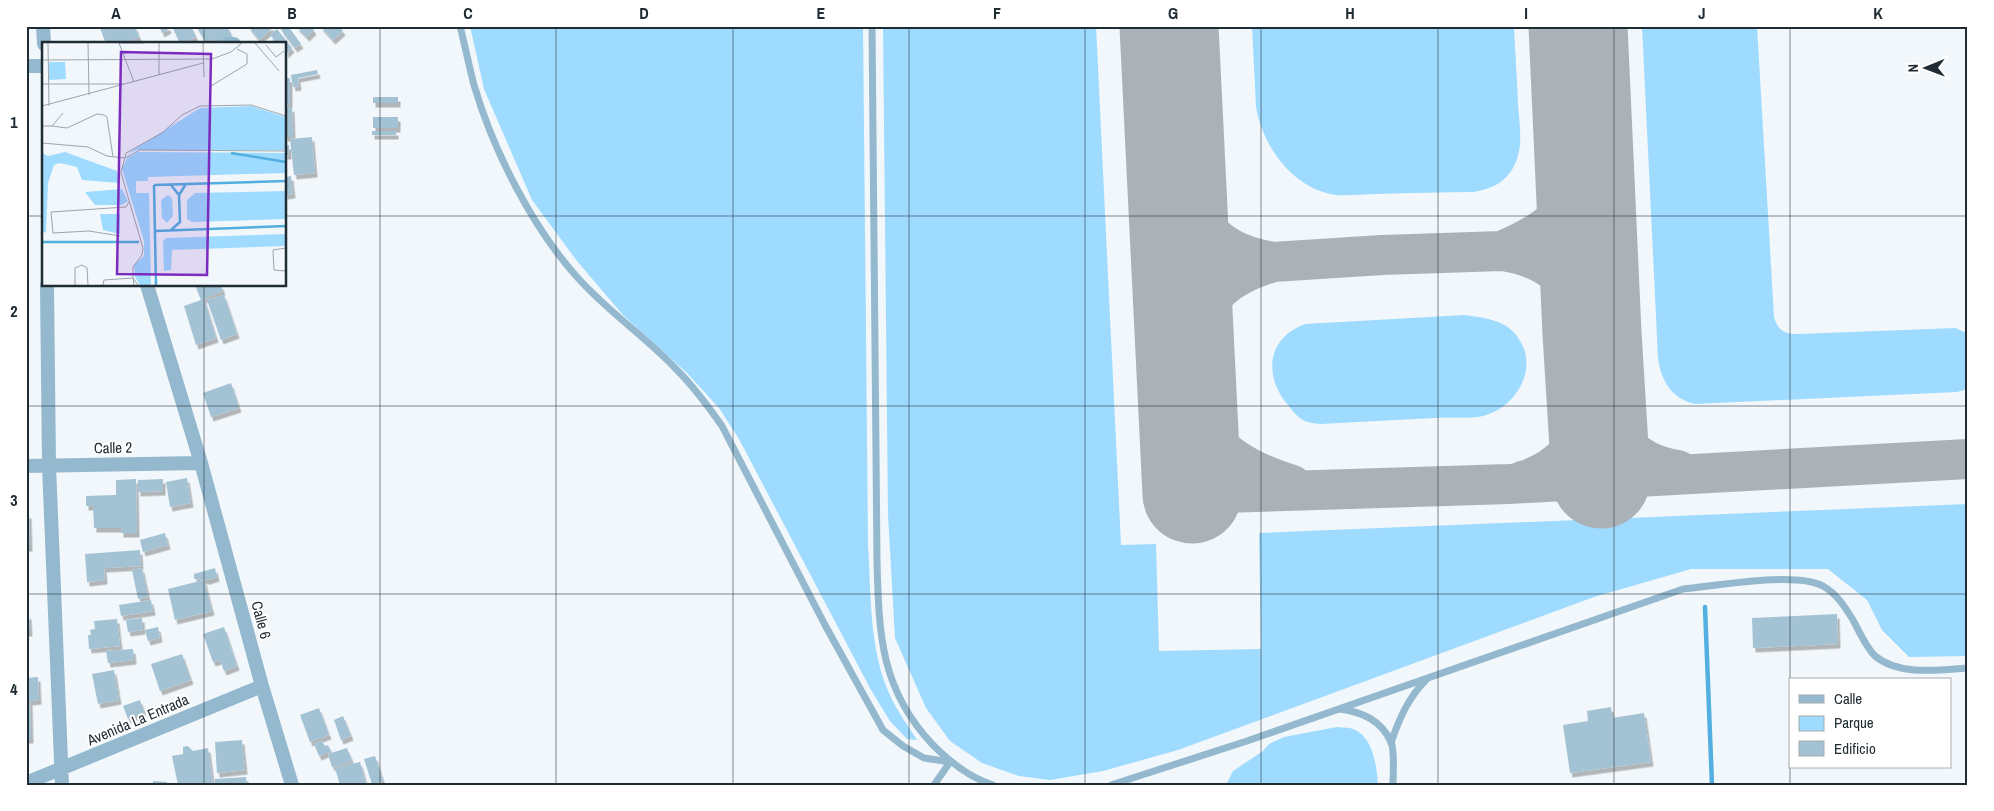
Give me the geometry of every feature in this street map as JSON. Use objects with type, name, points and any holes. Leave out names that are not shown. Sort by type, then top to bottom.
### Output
[{"type":"street","points":[[43,26],[44,42]]},
{"type":"street","points":[[26,66],[42,66]]},
{"type":"street","points":[[47,286],[49,466],[62,785]]},
{"type":"street","name":"Calle 6","points":[[147,286],[201,463],[290,783]]},
{"type":"street","name":"Calle 2","points":[[26,466],[201,463]]},
{"type":"street","name":"Avenida La Entrada","points":[[26,783],[262,686]]},
{"type":"lane","points":[[460,26],[474,85],[493,141],[532,214],[557,253],[578,278],[676,369],[707,404],[717,419],[825,625],[884,730],[903,746],[924,758],[950,762]]},
{"type":"lane","points":[[872,26],[876,551],[879,619],[885,658],[898,696],[918,729],[950,762],[993,785]]},
{"type":"lane","points":[[1111,785],[1229,747],[1683,589],[1756,581],[1797,580],[1822,585],[1837,596],[1874,655],[1893,666],[1928,670],[1968,668]]},
{"type":"lane","points":[[1393,785],[1391,742],[1405,708],[1416,690],[1427,679]]},
{"type":"lane","points":[[1338,709],[1368,716],[1379,725],[1391,742]]},
{"type":"lane","points":[[934,785],[950,762]]},
{"type":"green space","points":[[470,26],[863,26],[868,544],[872,616],[876,651],[886,686],[896,707],[917,740],[907,739],[890,721],[871,690],[739,439],[719,408],[687,373],[623,315],[577,261],[532,200],[484,89]]},
{"type":"green space","points":[[883,26],[1096,26],[1121,545],[1156,544],[1159,651],[1261,649],[1259,533],[1968,504],[1968,656],[1909,657],[1882,630],[1867,600],[1828,569],[1691,569],[1594,597],[1178,750],[1103,771],[1050,780],[1019,776],[982,763],[950,741],[926,708],[895,638],[888,515]]},
{"type":"green space","points":[[1252,26],[1514,26],[1520,141],[1518,157],[1512,170],[1508,176],[1493,187],[1473,192],[1336,195],[1306,184],[1282,164],[1265,137],[1256,107]]},
{"type":"green space","points":[[1642,26],[1757,26],[1774,317],[1780,329],[1799,334],[1956,328],[1968,334],[1968,389],[1957,392],[1695,404],[1680,398],[1669,388],[1662,374],[1658,358]]},
{"type":"green space","points":[[1465,315],[1493,320],[1508,327],[1514,332],[1524,349],[1526,360],[1526,370],[1518,390],[1503,407],[1483,416],[1310,423],[1302,420],[1293,411],[1280,394],[1275,382],[1272,370],[1276,348],[1292,330],[1305,324]]},
{"type":"green space","points":[[1337,727],[1353,729],[1365,738],[1373,753],[1378,785],[1226,785],[1233,771],[1263,751],[1269,744],[1284,737]]},
{"type":"building","points":[[106,26],[135,26],[139,37],[126,42],[105,42],[100,28]]},
{"type":"building","points":[[159,26],[168,26],[169,29],[162,33]]},
{"type":"building","points":[[172,26],[191,26],[196,37],[185,42],[179,42]]},
{"type":"building","points":[[196,26],[227,26],[232,36],[222,42],[215,42],[213,39],[205,42]]},
{"type":"building","points":[[248,26],[275,26],[259,40]]},
{"type":"building","points":[[288,26],[301,44],[295,48],[281,30]]},
{"type":"building","points":[[296,26],[311,26],[314,30],[307,37]]},
{"type":"building","points":[[320,26],[339,26],[343,31],[333,40]]},
{"type":"building","points":[[277,29],[292,48],[286,54],[286,42],[276,42],[270,35]]},
{"type":"building","points":[[317,70],[318,74],[298,78],[299,86],[293,87],[291,75]]},
{"type":"building","points":[[286,78],[290,78],[290,104],[286,104]]},
{"type":"building","points":[[373,97],[398,97],[398,103],[373,103]]},
{"type":"building","points":[[286,107],[292,107],[293,137],[286,137]]},
{"type":"building","points":[[373,117],[398,117],[398,128],[373,128]]},
{"type":"building","points":[[372,131],[396,131],[396,135],[372,135]]},
{"type":"building","points":[[312,137],[315,173],[294,175],[290,139]]},
{"type":"building","points":[[286,145],[289,145],[289,155],[286,155]]},
{"type":"building","points":[[291,176],[293,194],[286,195],[286,177]]},
{"type":"building","points":[[195,286],[221,286],[223,291],[204,299],[216,338],[196,345],[184,306],[201,300]]},
{"type":"building","points":[[224,295],[237,334],[221,340],[207,300]]},
{"type":"building","points":[[231,383],[239,408],[211,417],[203,393]]},
{"type":"building","points":[[187,478],[191,503],[170,507],[166,482]]},
{"type":"building","points":[[136,479],[137,533],[121,533],[121,528],[94,528],[93,506],[86,506],[86,496],[116,495],[116,480]]},
{"type":"building","points":[[163,479],[163,491],[138,492],[138,480]]},
{"type":"building","points":[[26,514],[29,514],[30,547],[26,547]]},
{"type":"building","points":[[165,533],[168,545],[143,552],[140,540]]},
{"type":"building","points":[[140,550],[141,566],[104,568],[105,580],[87,582],[85,554]]},
{"type":"building","points":[[142,568],[148,597],[138,599],[132,570]]},
{"type":"building","points":[[215,568],[217,577],[208,580],[194,579],[194,574]]},
{"type":"building","points":[[204,580],[212,611],[175,620],[168,589]]},
{"type":"building","points":[[151,600],[153,611],[121,616],[119,605]]},
{"type":"building","points":[[1837,614],[1838,644],[1753,648],[1752,618]]},
{"type":"building","points":[[26,615],[29,615],[30,632],[26,632]]},
{"type":"building","points":[[142,618],[143,630],[128,632],[126,620]]},
{"type":"building","points":[[117,619],[120,646],[89,649],[88,635],[91,635],[90,630],[95,629],[94,621]]},
{"type":"building","points":[[158,627],[160,638],[148,641],[145,630]]},
{"type":"building","points":[[224,627],[237,666],[224,671],[220,660],[213,662],[203,634]]},
{"type":"building","points":[[133,649],[134,660],[108,663],[106,651]]},
{"type":"building","points":[[182,654],[191,680],[160,691],[151,664]]},
{"type":"building","points":[[114,670],[119,700],[98,704],[92,674]]},
{"type":"building","points":[[38,677],[39,700],[30,701],[31,739],[26,739],[26,678]]},
{"type":"building","points":[[140,700],[144,712],[128,719],[123,706]]},
{"type":"building","points":[[1611,707],[1612,718],[1644,713],[1651,762],[1570,773],[1563,725],[1588,721],[1587,711]]},
{"type":"building","points":[[319,708],[329,735],[310,742],[300,715]]},
{"type":"building","points":[[343,716],[351,736],[341,740],[334,720]]},
{"type":"building","points":[[242,740],[245,770],[217,773],[215,742]]},
{"type":"building","points":[[322,741],[325,746],[328,745],[331,751],[319,756],[314,744]]},
{"type":"building","points":[[188,746],[193,751],[208,748],[213,785],[178,785],[172,756],[183,754],[183,747]]},
{"type":"building","points":[[347,748],[352,761],[332,767],[328,754]]},
{"type":"building","points":[[375,756],[383,781],[372,784],[364,759]]},
{"type":"building","points":[[360,762],[366,784],[340,785],[335,768]]},
{"type":"building","points":[[246,777],[247,785],[215,785],[215,779]]},
{"type":"building","points":[[153,781],[167,782],[167,785],[153,785]]},
{"type":"waterway","points":[[1705,607],[1712,785]]},
{"type":"taxiway","points":[[1502,251],[1536,234],[1560,214],[1575,188],[1584,151]]},
{"type":"taxiway","points":[[1178,200],[1224,245],[1258,259],[1273,262],[1241,275],[1219,290],[1185,340]]},
{"type":"taxiway","points":[[1273,262],[1382,255],[1502,251],[1520,255],[1536,260],[1549,267],[1561,277],[1579,301],[1592,333]]},
{"type":"taxiway","points":[[1595,379],[1613,427],[1632,451],[1660,466],[1678,470]]},
{"type":"taxiway","points":[[1522,481],[1539,475],[1554,466],[1576,443],[1590,413],[1595,379]]},
{"type":"taxiway","points":[[1188,408],[1208,436],[1232,457],[1245,466],[1292,485]]},
{"type":"taxiway","points":[[1192,494],[1509,484],[1968,459]]},
{"type":"runway","points":[[1169,26],[1192,494]]},
{"type":"runway","points":[[1578,26],[1592,333],[1601,479]]}]
